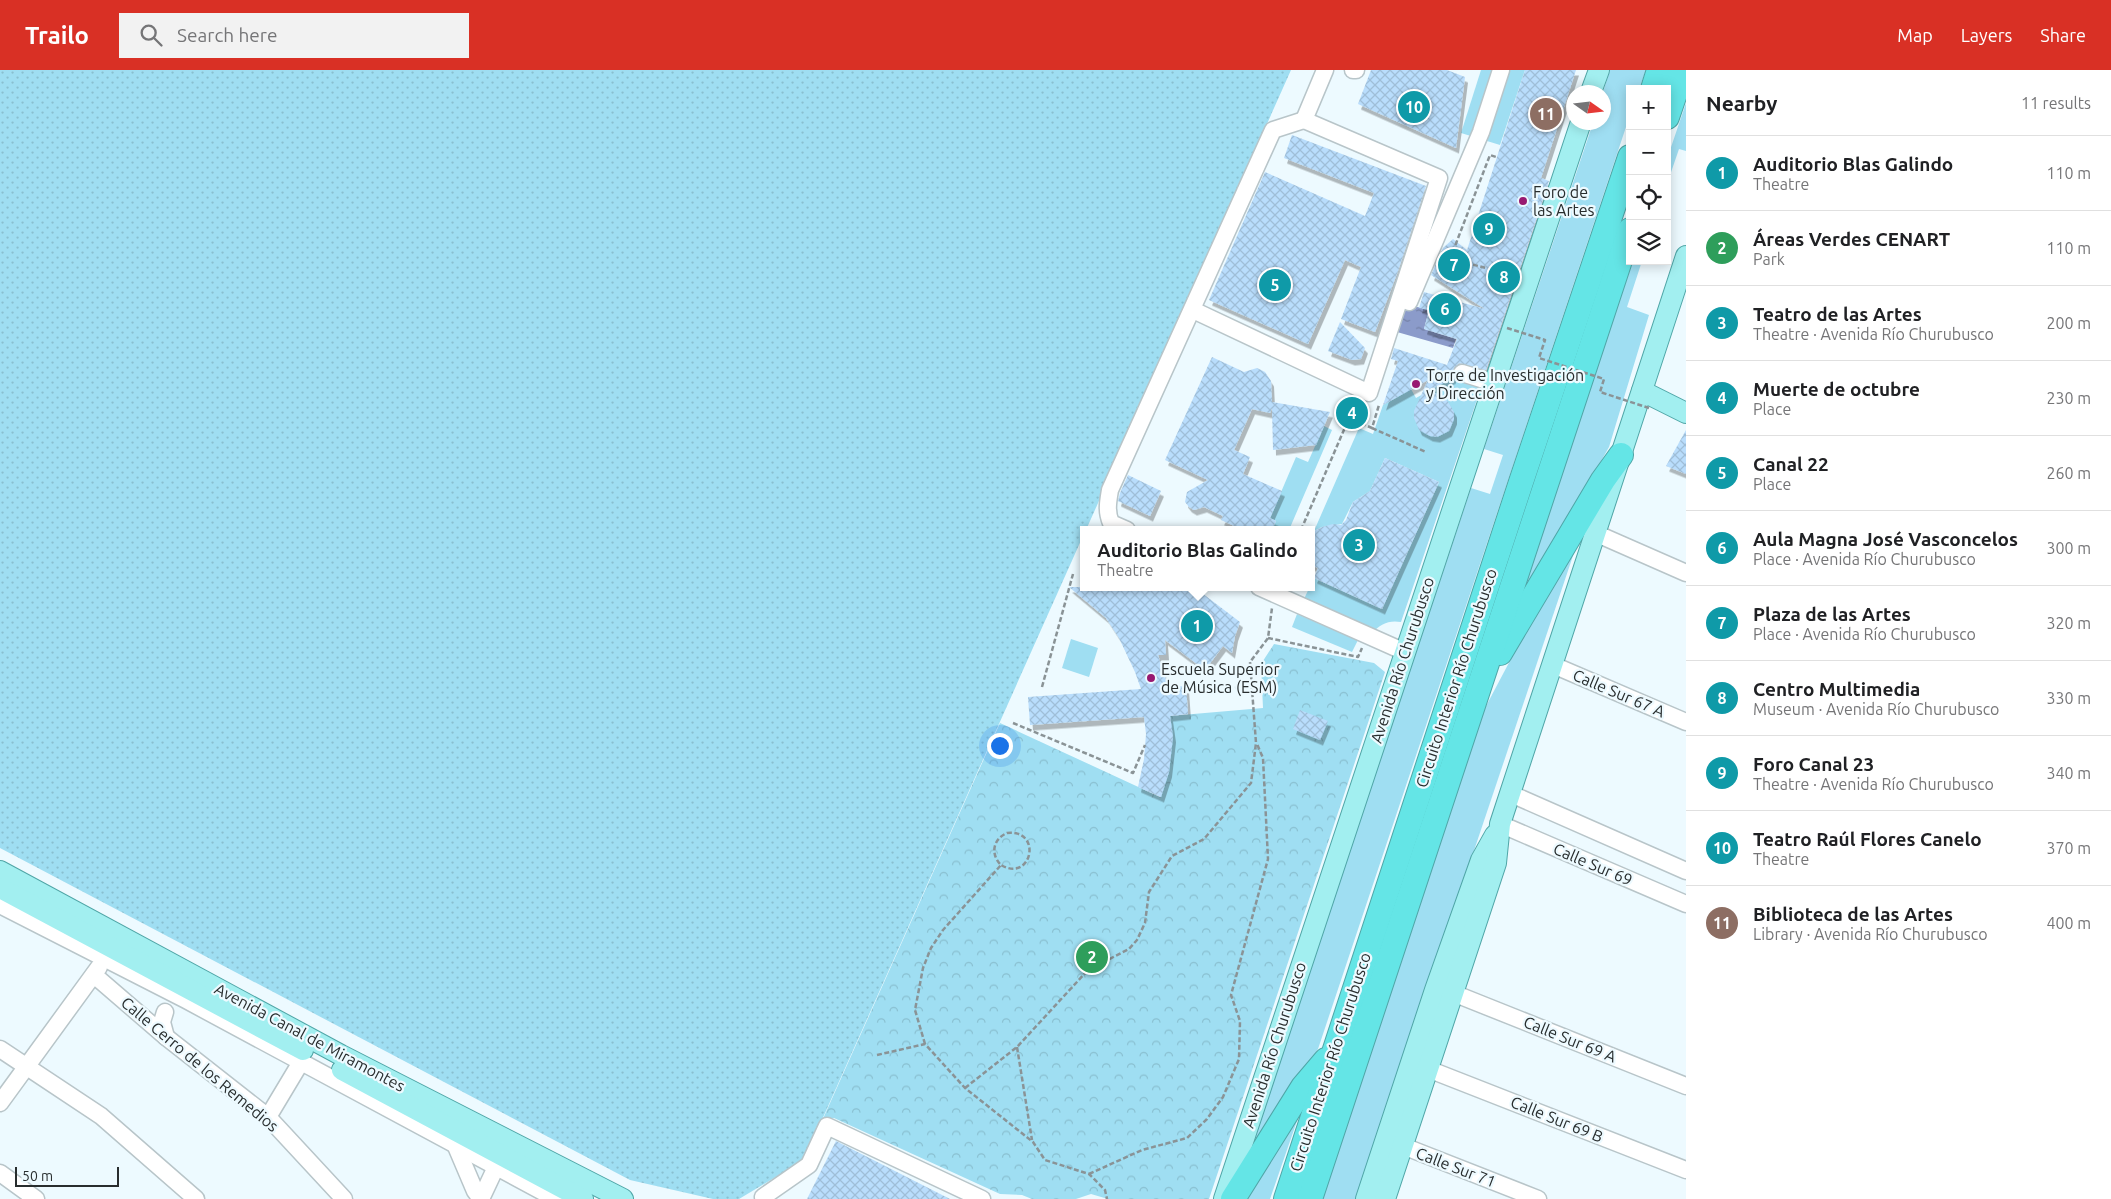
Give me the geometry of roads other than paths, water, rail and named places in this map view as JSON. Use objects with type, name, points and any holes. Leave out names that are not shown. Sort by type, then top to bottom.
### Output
[{"type":"highway","points":[[1654,85],[1659,70]]},
{"type":"highway","points":[[1671,104],[1683,70]]},
{"type":"highway","name":"Circuito Interior Río Churubusco","points":[[1286,1199],[1626,169]]},
{"type":"highway","name":"Circuito Interior Río Churubusco","points":[[1310,1199],[1626,242]]},
{"type":"highway","points":[[1474,698],[1603,480],[1621,455]]},
{"type":"highway","points":[[1233,1199],[1303,1088],[1334,1052]]},
{"type":"main road","points":[[1594,85],[1599,70]]},
{"type":"main road","name":"Avenida Río Churubusco","points":[[1224,1199],[1578,130]]},
{"type":"main road","points":[[1385,1199],[1428,1069],[1444,991],[1481,860],[1500,824],[1621,455],[1645,399],[1686,256]]},
{"type":"main road","points":[[1679,278],[1686,299]]},
{"type":"main road","points":[[1645,399],[1686,413]]},
{"type":"main road","name":"Avenida Canal de Miramontes","points":[[0,871],[341,1054],[623,1199]]},
{"type":"main road","name":"Avenida Canal de Miramontes","points":[[0,888],[583,1199]]},
{"type":"main road","points":[[1366,1199],[1444,991]]},
{"type":"street","points":[[1304,120],[1325,70]]},
{"type":"street","points":[[1409,302],[1481,132],[1501,70]]},
{"type":"street","points":[[1118,526],[1111,523],[1108,514],[1107,505],[1110,490],[1273,130],[1304,120],[1439,178],[1369,393],[1193,310]]},
{"type":"street","points":[[1462,373],[1494,383]]},
{"type":"street","points":[[1595,533],[1686,573]]},
{"type":"street","points":[[1268,591],[1405,652]]},
{"type":"street","name":"Calle Sur 67 A","points":[[1552,665],[1686,722]]},
{"type":"street","name":"Calle Sur 69","points":[[1510,794],[1686,871]]},
{"type":"street","name":"Calle Sur 69","points":[[1500,824],[1686,904]]},
{"type":"street","name":"Avenida Canal de Miramontes","points":[[0,905],[301,1062],[556,1199]]},
{"type":"street","points":[[0,1102],[105,959]]},
{"type":"street","name":"Calle Cerro de los Remedios","points":[[94,975],[166,1037],[268,1117],[344,1199]]},
{"type":"street","name":"Calle Sur 69 A","points":[[1444,991],[1686,1086]]},
{"type":"street","points":[[166,1012],[162,1022],[166,1037]]},
{"type":"street","points":[[0,1048],[101,1116],[196,1199]]},
{"type":"street","points":[[268,1117],[301,1062]]},
{"type":"street","name":"Calle Sur 69 B","points":[[1428,1069],[1686,1170]]},
{"type":"street","points":[[1214,1199],[1244,1107],[1260,1088]]},
{"type":"street","points":[[763,1198],[809,1164],[827,1126],[947,1190],[982,1199]]},
{"type":"street","points":[[455,1144],[475,1191],[481,1199],[496,1167]]},
{"type":"street","name":"Calle Sur 71","points":[[1402,1146],[1538,1199]]},
{"type":"street","points":[[0,1173],[36,1199]]},
{"type":"water","points":[[1406,304],[1429,310],[1424,329],[1456,339],[1453,348],[1397,332]]},
{"type":"place","name":"Teatro Raúl Flores Canelo","points":[[1414,107]]},
{"type":"place","name":"Biblioteca de las Artes","points":[[1546,114]]},
{"type":"place","name":"Foro de las Artes","points":[[1523,201]]},
{"type":"place","name":"Foro Canal 23","points":[[1489,229]]},
{"type":"place","name":"Plaza de las Artes","points":[[1454,265]]},
{"type":"place","name":"Centro Multimedia","points":[[1504,277]]},
{"type":"place","name":"Canal 22","points":[[1275,285]]},
{"type":"place","name":"Aula Magna José Vasconcelos","points":[[1445,309]]},
{"type":"place","name":"Torre de Investigación y Dirección","points":[[1416,384]]},
{"type":"place","name":"Muerte de octubre","points":[[1352,413]]},
{"type":"place","name":"Teatro de las Artes","points":[[1359,545]]},
{"type":"place","name":"Auditorio Blas Galindo","points":[[1197,626]]},
{"type":"place","name":"Escuela Superior de Música (ESM)","points":[[1151,678]]},
{"type":"place","name":"Áreas Verdes CENART","points":[[1092,957]]}]
